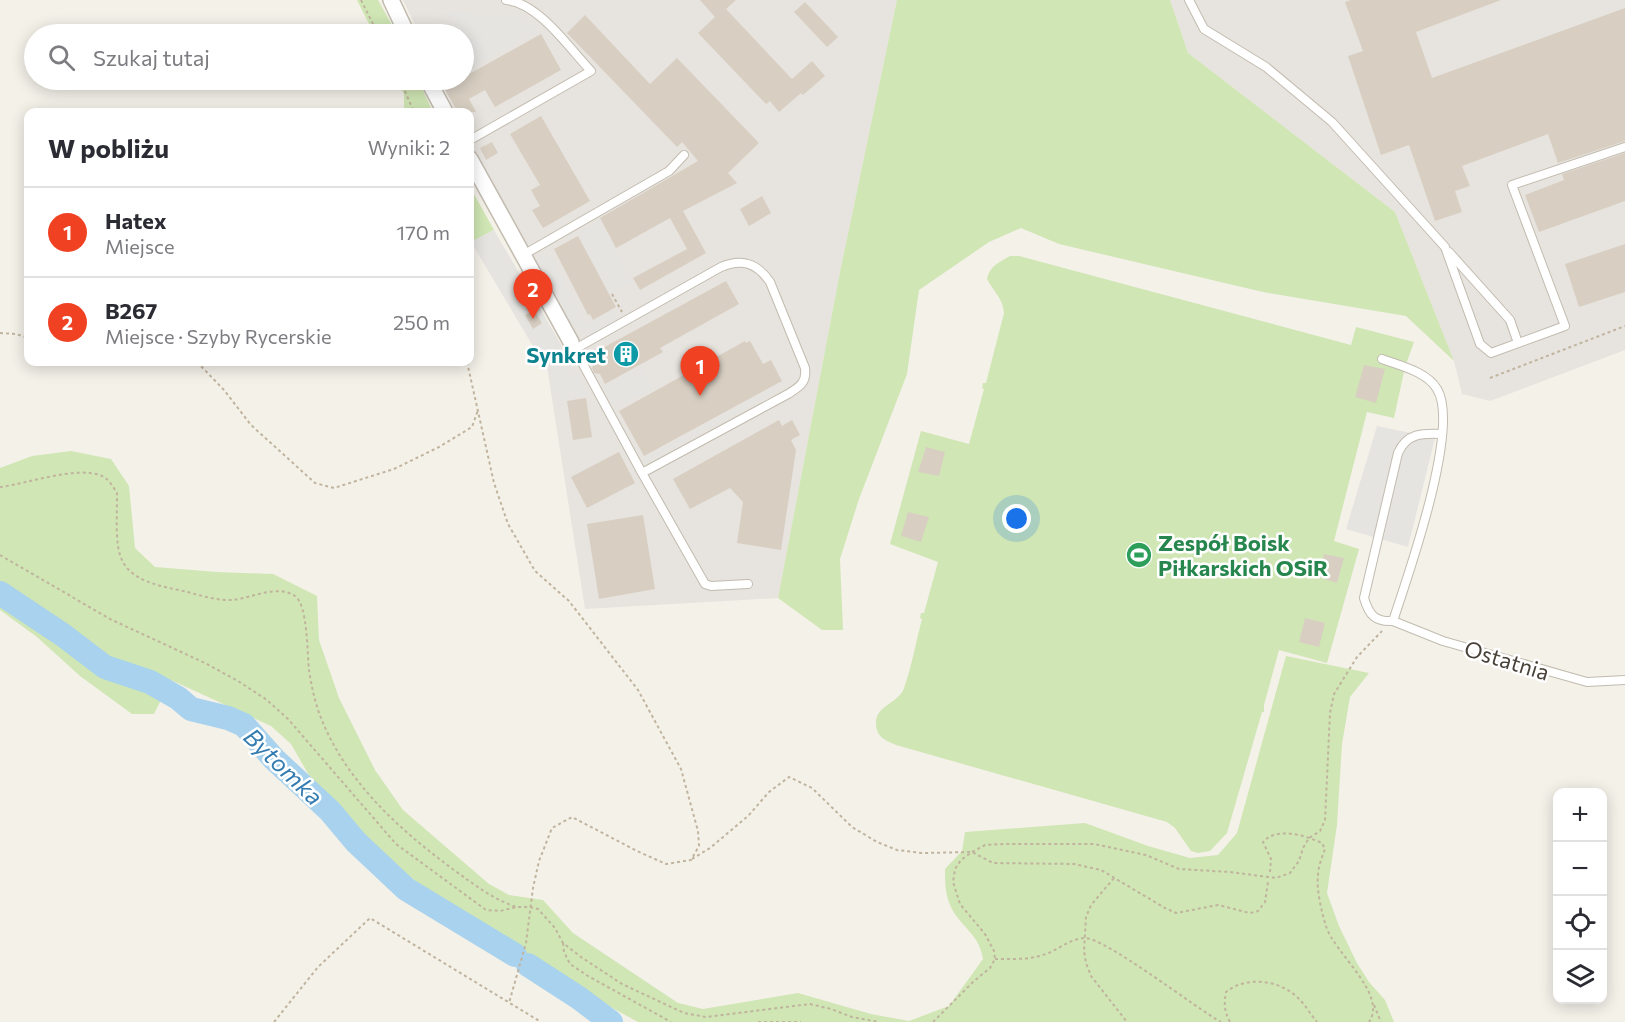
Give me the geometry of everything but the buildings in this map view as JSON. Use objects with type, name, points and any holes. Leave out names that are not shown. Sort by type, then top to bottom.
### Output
[{"type":"street","points":[[391,0],[402,24]]},
{"type":"street","points":[[433,90],[443,108]]},
{"type":"street","points":[[474,166],[573,345]]},
{"type":"lane","points":[[474,138],[591,71],[543,19],[521,3],[506,0]]},
{"type":"lane","points":[[1188,0],[1204,29],[1266,67],[1332,122],[1510,320],[1518,343]]},
{"type":"lane","points":[[1445,247],[1480,344],[1491,353],[1565,326],[1512,185],[1625,147]]},
{"type":"lane","points":[[523,255],[669,171],[684,155]]},
{"type":"lane","points":[[642,473],[803,383],[805,368],[770,282],[756,266],[744,262],[733,262],[721,267],[573,345],[642,473],[705,584],[711,586],[748,584]]},
{"type":"lane","points":[[1382,359],[1429,379],[1439,391],[1442,403],[1442,434],[1427,515],[1393,621]]},
{"type":"lane","name":"Ostatnia","points":[[1442,434],[1427,434],[1402,442],[1365,598],[1368,610],[1374,618],[1393,621],[1443,641],[1587,682],[1625,680]]},
{"type":"path","points":[[361,0],[373,24]]},
{"type":"path","points":[[404,90],[412,108]]},
{"type":"path","points":[[612,294],[623,315]]},
{"type":"path","points":[[1490,378],[1625,326]]},
{"type":"path","points":[[0,333],[24,337]]},
{"type":"path","points":[[201,366],[224,390],[251,425],[315,483],[334,488],[394,469],[439,447],[472,428],[478,407]]},
{"type":"path","points":[[468,366],[494,483],[508,524],[535,571],[569,601],[638,690],[681,769],[698,831],[699,846],[691,860]]},
{"type":"path","points":[[0,487],[71,474],[90,473],[104,477],[117,493],[118,552],[122,563],[133,574],[162,588],[223,600],[234,600],[271,592],[290,593],[297,597],[303,611],[312,689],[329,737],[345,765],[398,826],[423,847],[495,899],[516,907]]},
{"type":"path","points":[[0,555],[110,619],[205,663],[267,700],[288,719],[396,844],[486,910],[500,911],[516,907],[531,907],[544,915],[563,943],[622,984],[684,1012],[706,1017],[810,1004],[831,1008],[852,1017],[879,1022]]},
{"type":"path","points":[[933,1022],[990,968],[995,959],[994,951],[985,934],[960,904],[953,882],[955,869],[961,860],[985,845],[1094,844],[1146,855],[1179,869],[1276,878],[1290,873],[1299,861],[1302,848],[1309,838],[1320,831],[1325,820],[1330,713],[1334,694],[1357,657],[1393,621]]},
{"type":"path","points":[[509,1003],[526,943],[539,861],[552,828],[573,817],[666,864],[691,860],[710,848],[769,792],[789,777],[812,788],[852,826],[877,842],[897,850],[922,853],[972,852],[993,863],[1074,864],[1101,870],[1176,913],[1218,905],[1250,912],[1258,911],[1265,902],[1268,882]]},
{"type":"path","points":[[1270,872],[1270,859],[1263,842],[1266,838],[1288,834],[1322,843],[1325,849],[1317,876],[1326,927],[1333,942],[1367,988],[1382,1022]]},
{"type":"path","points":[[1114,878],[1091,905],[1086,917],[1086,963],[1091,976],[1127,1022]]},
{"type":"path","points":[[274,1022],[318,967],[370,918],[541,1022]]},
{"type":"path","points":[[995,959],[1020,959],[1045,954],[1086,937],[1127,959],[1221,1022]]},
{"type":"path","points":[[563,943],[564,952],[570,964],[671,1022]]},
{"type":"path","points":[[1230,1022],[1224,1005],[1226,992],[1233,986],[1260,981],[1290,991],[1301,1000],[1317,1022]]},
{"type":"path","points":[[1369,1022],[1374,1005]]},
{"type":"path","points":[[758,1022],[801,1022]]},
{"type":"shaded area","points":[[403,0],[897,0],[840,272],[778,598],[585,609],[545,354],[576,338],[474,151],[474,108],[453,108],[445,90],[474,90],[474,24],[414,24]]},
{"type":"shaded area","points":[[1170,0],[1625,0],[1625,350],[1490,401],[1462,394],[1454,361],[1395,212],[1188,53]]},
{"type":"shaded area","points":[[444,12],[519,15],[541,30],[474,66],[474,24],[451,24]]},
{"type":"shaded area","points":[[600,221],[633,282],[610,295],[577,233]]},
{"type":"shaded area","points":[[494,230],[562,346],[540,358],[474,247],[474,240]]},
{"type":"shaded area","points":[[548,253],[586,324],[614,309],[619,321],[587,338],[581,326],[574,330],[536,259]]},
{"type":"shaded area","points":[[563,348],[588,396],[555,402],[547,356]]},
{"type":"shaded area","points":[[641,366],[653,388],[615,409],[603,387]]},
{"type":"shaded area","points":[[781,383],[783,388],[645,463],[642,459]]},
{"type":"shaded area","points":[[1377,426],[1435,438],[1408,547],[1346,529]]},
{"type":"green space","points":[[357,0],[378,0],[391,24],[369,24]]},
{"type":"green space","points":[[897,0],[1170,0],[1188,53],[1395,212],[1454,361],[1406,316],[1263,292],[1059,244],[1021,228],[989,242],[919,290],[907,374],[859,499],[840,559],[843,630],[822,630],[778,598],[840,272]]},
{"type":"green space","points":[[402,90],[423,90],[431,108],[404,108]]},
{"type":"green space","points":[[474,194],[494,230],[474,240]]},
{"type":"green space","name":"Zespół Boisk Piłkarskich OSiR","points":[[1010,256],[1019,256],[1351,345],[1356,327],[1414,342],[1405,367],[1394,418],[1367,412],[1334,541],[1359,549],[1327,663],[1279,650],[1264,712],[1262,712],[1227,833],[1210,851],[1198,853],[1191,851],[1175,828],[1167,822],[896,745],[879,735],[876,728],[880,712],[898,697],[904,688],[922,619],[920,618],[921,613],[924,613],[938,562],[890,544],[921,431],[969,444],[984,389],[982,388],[983,383],[986,383],[1004,313],[1000,299],[987,279],[992,268]]},
{"type":"green space","points":[[71,451],[111,459],[129,486],[135,548],[155,567],[273,574],[317,596],[319,640],[339,698],[375,770],[403,810],[489,884],[509,895],[543,900],[573,933],[678,1003],[703,1009],[798,993],[871,1014],[909,1021],[949,1006],[983,959],[975,938],[953,911],[946,890],[945,869],[962,851],[965,832],[1085,823],[1148,846],[1190,858],[1218,855],[1237,833],[1286,656],[1369,673],[1350,697],[1342,744],[1337,825],[1327,893],[1339,926],[1357,963],[1369,982],[1385,1000],[1394,1022],[638,1022],[605,1004],[411,883],[314,784],[291,744],[271,726],[171,680],[154,714],[132,714],[80,676],[37,637],[0,610],[0,468],[32,456]]},
{"type":"waterway","name":"Bytomka","points":[[0,593],[63,635],[105,667],[150,682],[178,698],[191,709],[228,718],[244,725],[274,759],[330,811],[356,842],[406,889],[515,955]]},
{"type":"waterway","name":"Bytomka","points":[[528,965],[611,1022]]},
{"type":"place","name":"B267","points":[[533,319]]},
{"type":"place","name":"Synkret","points":[[626,354]]},
{"type":"place","name":"Hatex","points":[[700,396]]},
{"type":"place","name":"Zespół Boisk Piłkarskich OSiR","points":[[1139,555]]}]
